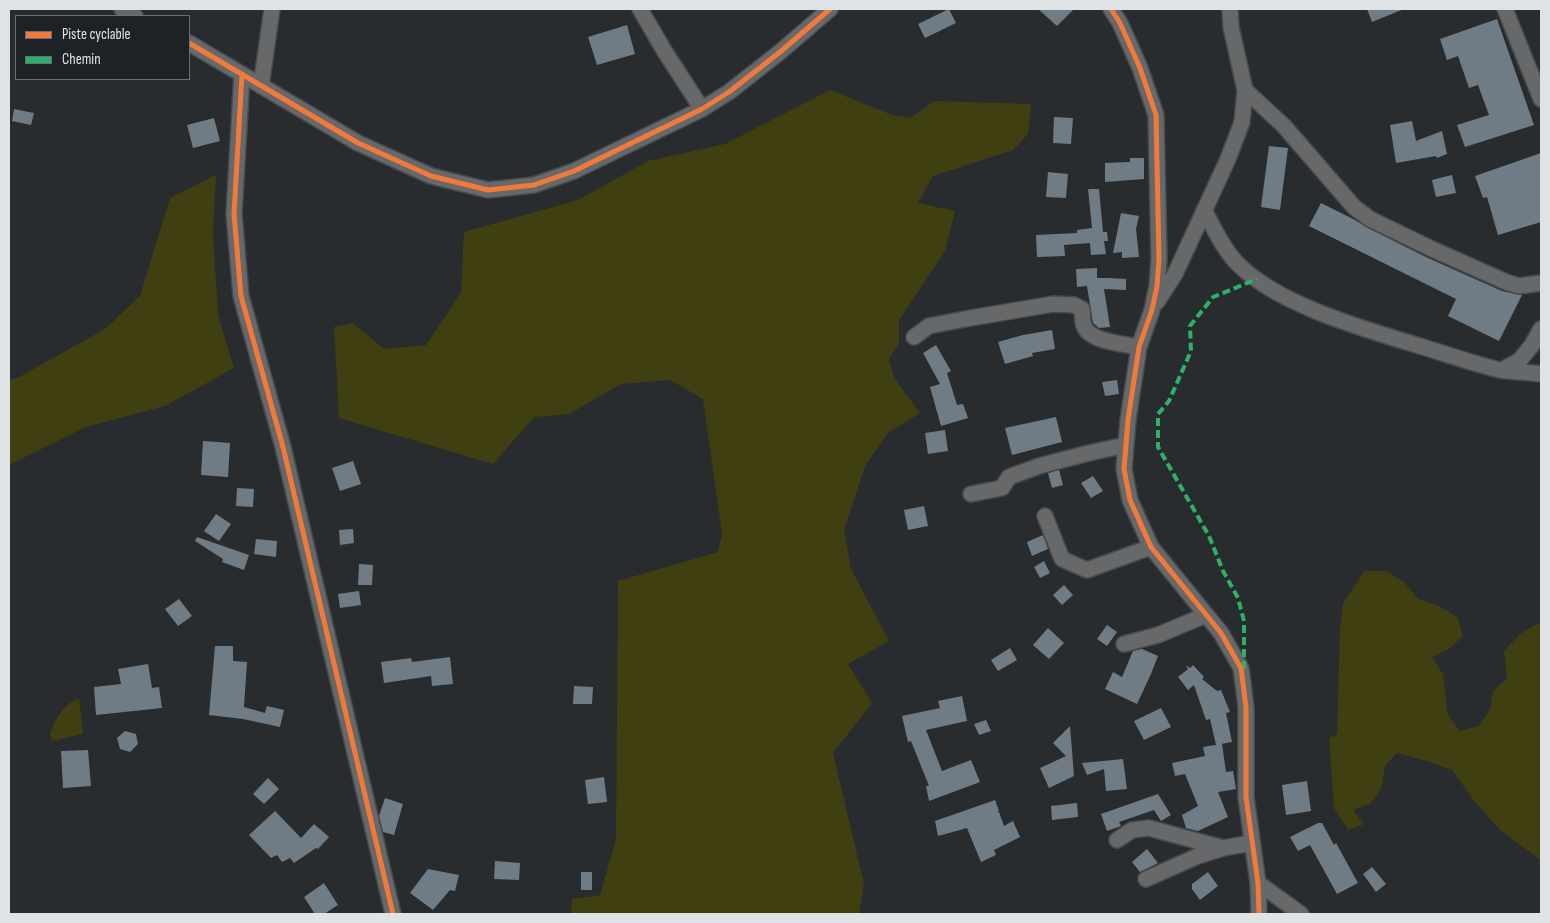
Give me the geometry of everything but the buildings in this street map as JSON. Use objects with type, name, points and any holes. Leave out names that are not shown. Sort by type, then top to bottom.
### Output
[{"type":"street","points":[[122,9],[133,15]]},
{"type":"street","points":[[261,86],[272,9]]},
{"type":"street","points":[[640,9],[702,109]]},
{"type":"street","points":[[190,44],[358,143],[431,176],[488,190],[534,185],[574,171],[702,109],[729,92],[830,9]]},
{"type":"street","points":[[1111,9],[1120,23],[1140,68],[1156,115],[1159,260],[1157,286],[1152,310],[1139,346],[1124,469],[1130,500],[1151,547],[1221,633],[1241,668],[1246,706],[1246,797],[1258,883],[1259,914]]},
{"type":"street","points":[[1152,310],[1175,274],[1228,160],[1242,122],[1245,90],[1234,43],[1230,9]]},
{"type":"street","points":[[1506,9],[1541,99]]},
{"type":"street","points":[[242,74],[234,214],[241,296],[283,447],[393,914]]},
{"type":"street","points":[[1245,90],[1284,126],[1354,207],[1370,219],[1432,250],[1506,282],[1519,286],[1541,283]]},
{"type":"street","points":[[1204,210],[1222,243],[1238,264],[1259,282],[1295,302],[1381,335],[1464,361],[1502,370],[1541,374]]},
{"type":"street","points":[[914,337],[929,326],[1054,304],[1074,305],[1082,309],[1084,326],[1091,335],[1103,340],[1139,346]]},
{"type":"street","points":[[1502,370],[1520,360],[1541,329]]},
{"type":"street","points":[[971,494],[1002,488],[1009,477],[1039,466],[1126,445]]},
{"type":"street","points":[[1045,516],[1062,559],[1088,570],[1151,547]]},
{"type":"street","points":[[1124,644],[1158,635],[1206,615]]},
{"type":"street","points":[[1117,840],[1132,830],[1149,828],[1223,848]]},
{"type":"street","points":[[1146,879],[1198,856],[1223,848],[1252,843]]},
{"type":"street","points":[[1258,883],[1301,914]]},
{"type":"shaded area","points":[[830,90],[892,115],[911,118],[934,101],[1031,104],[1028,134],[1013,150],[933,176],[918,203],[955,211],[945,251],[899,320],[899,343],[889,359],[894,378],[920,413],[888,433],[865,466],[844,530],[851,569],[889,641],[848,664],[872,703],[833,753],[864,884],[859,914],[571,914],[572,899],[600,895],[616,839],[618,581],[718,552],[722,534],[703,399],[670,380],[621,384],[569,414],[534,417],[493,464],[339,418],[334,327],[353,323],[384,349],[426,345],[461,293],[464,232],[578,200],[648,161],[725,144]]},
{"type":"shaded area","points":[[216,175],[213,232],[218,315],[234,368],[165,406],[86,427],[9,465],[9,380],[19,377],[105,329],[140,296],[170,198]]},
{"type":"shaded area","points":[[1365,571],[1387,571],[1405,583],[1418,599],[1439,606],[1457,617],[1463,636],[1449,649],[1432,657],[1443,674],[1448,715],[1460,731],[1479,726],[1490,709],[1493,691],[1507,678],[1504,651],[1520,634],[1541,622],[1541,860],[1500,830],[1475,802],[1452,770],[1397,753],[1385,766],[1382,787],[1370,804],[1353,810],[1364,824],[1348,830],[1334,808],[1329,738],[1337,734],[1340,628],[1343,603]]},
{"type":"shaded area","points":[[79,698],[83,734],[52,741],[50,733],[58,717],[69,704]]},
{"type":"marked path","points":[[1244,669],[1244,621],[1238,598],[1223,571],[1209,536],[1158,447],[1158,414],[1169,401],[1191,351],[1190,326],[1213,297],[1257,279]]},
{"type":"cycle path","points":[[190,44],[358,143],[431,176],[488,190],[534,185],[574,171],[702,109],[729,92],[830,9]]},
{"type":"cycle path","points":[[1111,9],[1120,23],[1140,68],[1156,115],[1159,259],[1157,286],[1152,310],[1139,347],[1128,420],[1124,469],[1130,500],[1151,547],[1221,633],[1241,668],[1246,707],[1246,797],[1258,883],[1259,914]]},
{"type":"cycle path","points":[[242,74],[234,214],[241,296],[283,447],[393,914]]}]
